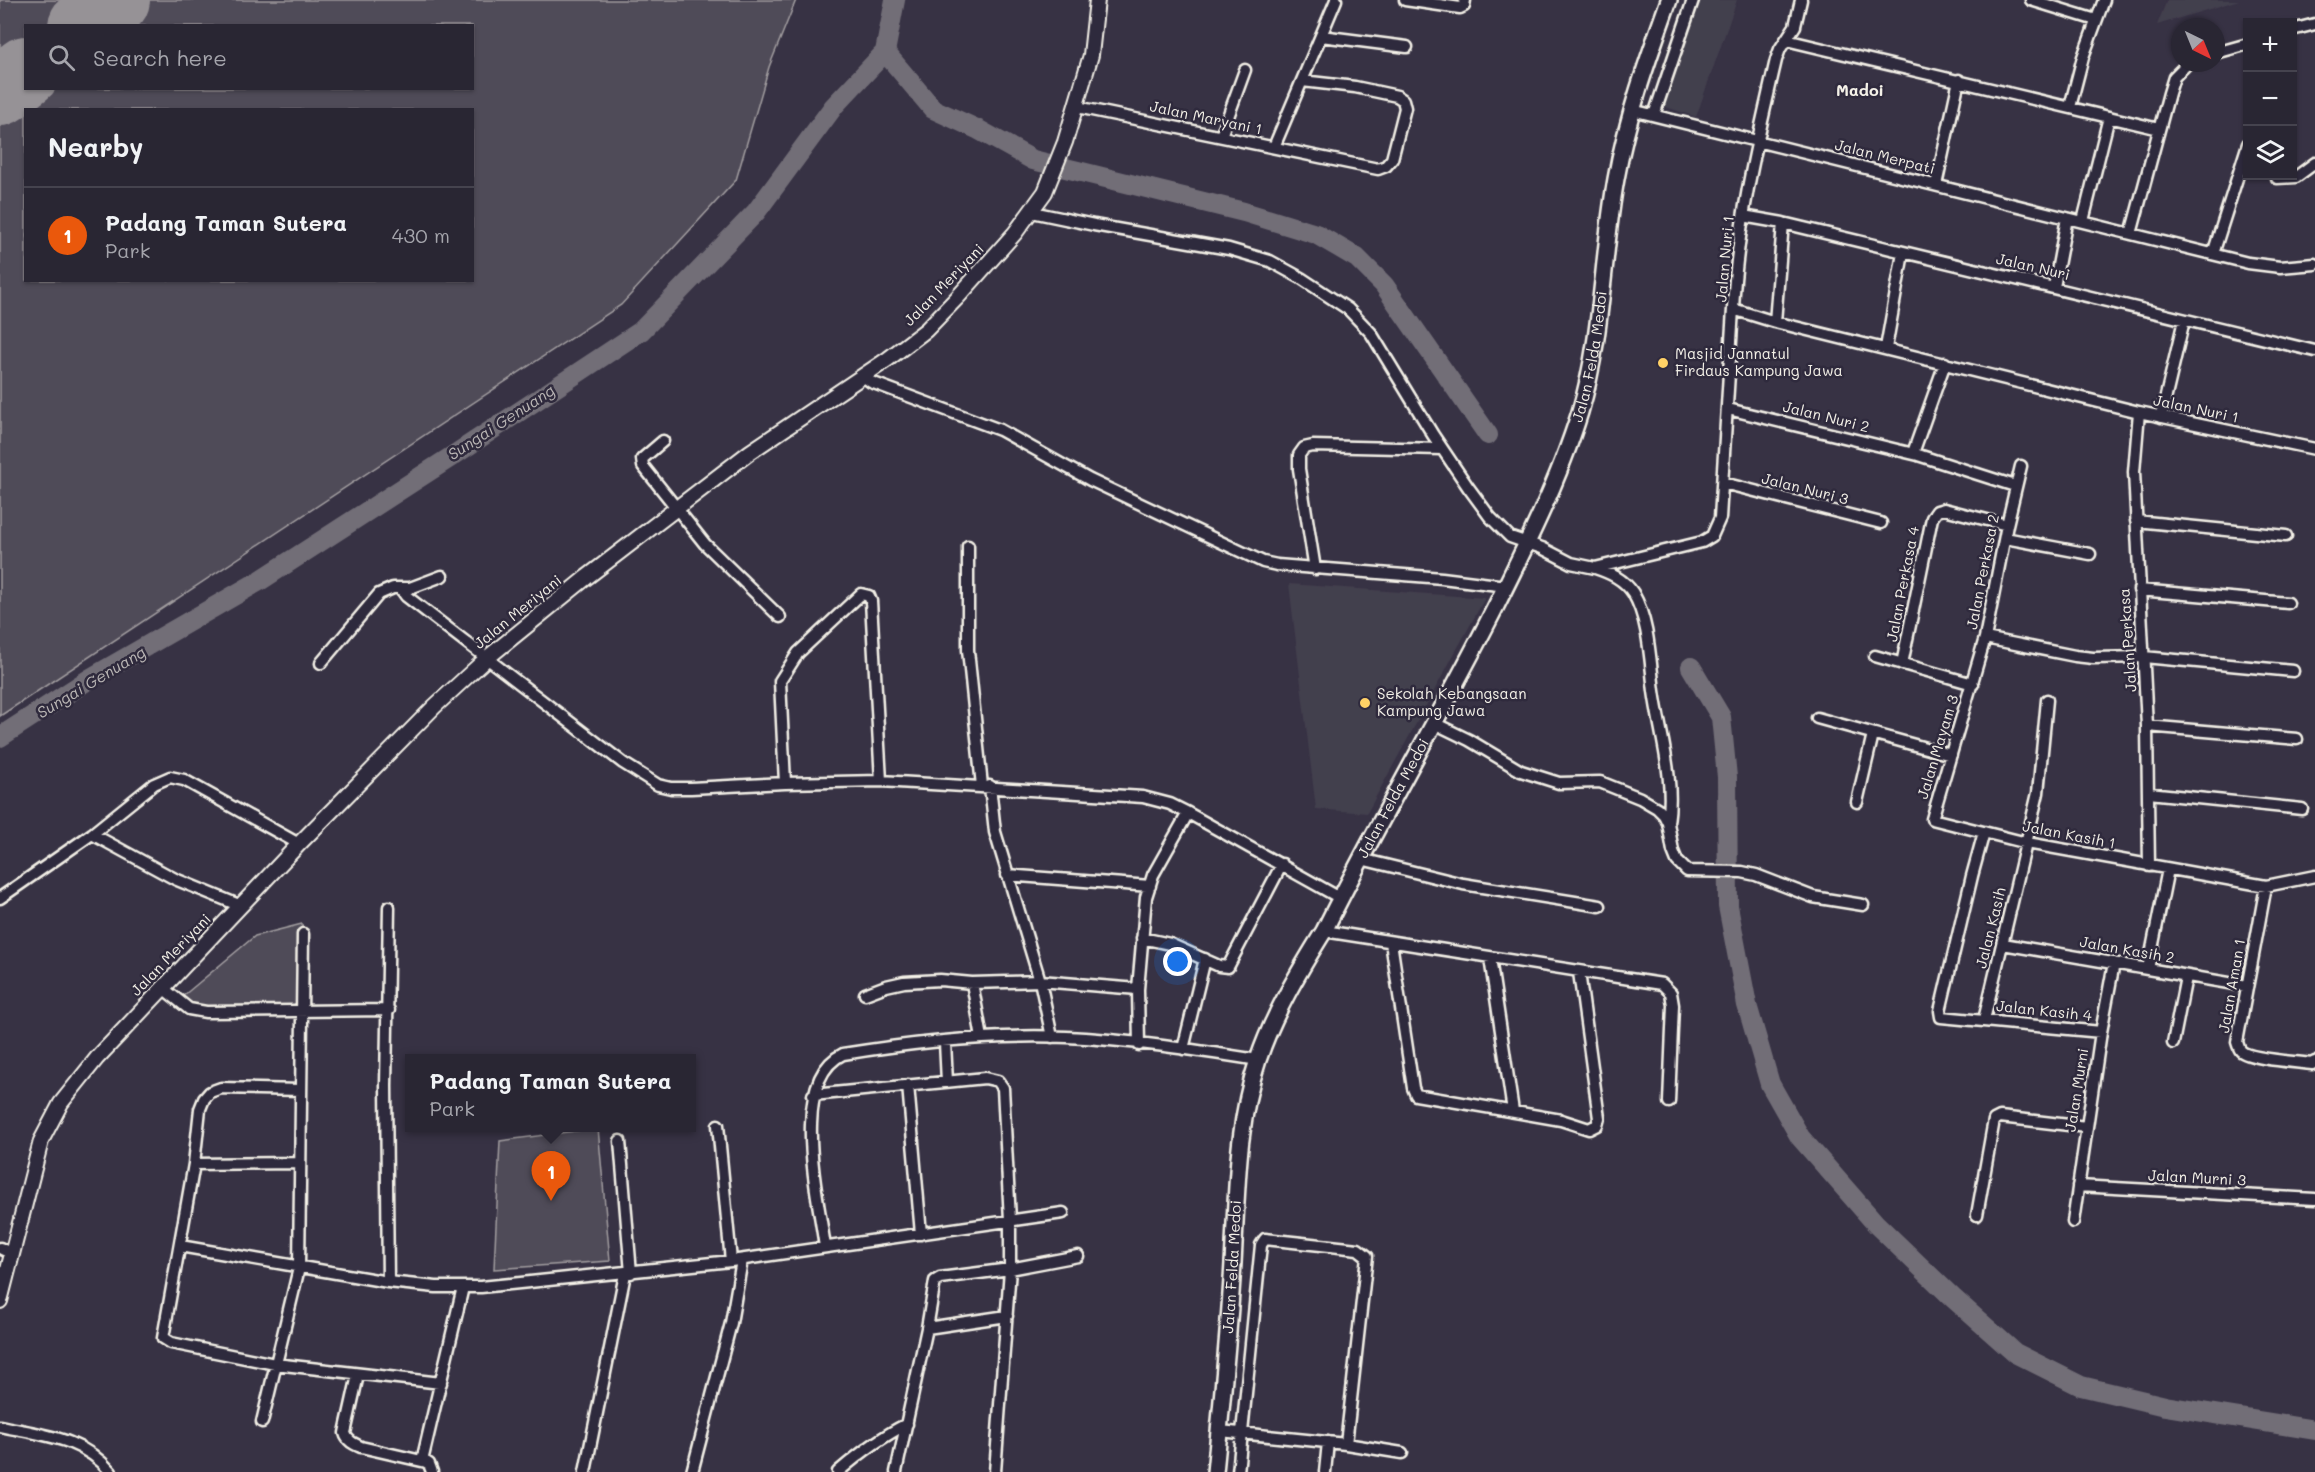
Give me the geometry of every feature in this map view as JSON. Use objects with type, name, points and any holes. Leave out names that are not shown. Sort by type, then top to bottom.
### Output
[{"type":"main road","name":"Jalan Felda Medoi","points":[[1215,1472],[1242,1130],[1249,1089],[1258,1060],[1302,966],[1324,930],[1466,665],[1527,543],[1566,451],[1590,376],[1616,180],[1632,110],[1669,0]]},
{"type":"street","name":"Jalan Meriyani","points":[[0,1301],[6,1251],[41,1141],[60,1103],[83,1073],[162,988],[299,844],[435,706],[486,659],[604,563],[767,439],[926,330],[1032,212],[1045,192],[1077,107],[1090,55],[1097,0]]},
{"type":"street","points":[[1274,147],[1336,0]]},
{"type":"street","points":[[1405,0],[1460,8],[1464,6],[1465,0]]},
{"type":"street","points":[[1654,115],[1693,0]]},
{"type":"street","name":"Jalan Nuri 1","points":[[1801,0],[1794,26],[1776,60],[1757,141],[1743,216],[1733,309],[1775,322],[2139,412],[2315,449]]},
{"type":"street","points":[[2031,0],[2096,20]]},
{"type":"street","points":[[2070,106],[2104,0]]},
{"type":"street","points":[[2297,29],[2315,24]]},
{"type":"street","points":[[1321,36],[1407,47]]},
{"type":"street","points":[[1786,40],[2159,129]]},
{"type":"street","points":[[2225,50],[2243,45]]},
{"type":"street","points":[[1221,136],[1245,70]]},
{"type":"street","points":[[2131,234],[2174,77],[2179,72]]},
{"type":"street","points":[[1936,185],[1959,80]]},
{"type":"street","name":"Jalan Maryani 1","points":[[1077,107],[1378,169],[1386,166],[1392,159],[1405,108],[1403,100],[1397,96],[1355,87],[1302,81]]},
{"type":"street","name":"Jalan Merpati","points":[[1632,110],[2264,266],[2315,264]]},
{"type":"street","points":[[2083,221],[2109,117]]},
{"type":"street","points":[[2213,254],[2243,157]]},
{"type":"street","points":[[2297,176],[2315,163]]},
{"type":"street","points":[[1032,212],[1047,217],[1228,249],[1270,261],[1348,309],[1371,333],[1442,449],[1499,528],[1510,537],[1542,548],[1571,563],[1595,568],[1620,579],[1631,590],[1637,600],[1650,651],[1654,691],[1669,775],[1671,803],[1668,823]]},
{"type":"street","name":"Jalan Nuri","points":[[1743,216],[1783,222],[1903,253],[2054,287],[2315,351]]},
{"type":"street","points":[[2054,287],[2067,218]]},
{"type":"street","points":[[1775,322],[1783,222]]},
{"type":"street","points":[[1886,348],[1903,253]]},
{"type":"street","points":[[1595,568],[1702,542],[1712,536],[1718,526],[1723,483],[1733,309]]},
{"type":"street","points":[[2161,417],[2184,320]]},
{"type":"street","points":[[1915,454],[1945,363]]},
{"type":"street","points":[[863,375],[871,382],[1000,430],[1090,480],[1263,562],[1506,586]]},
{"type":"street","name":"Jalan Nuri 2","points":[[1728,408],[1952,464],[2015,486]]},
{"type":"street","name":"Jalan Perkasa","points":[[2139,412],[2134,472],[2147,726],[2149,866]]},
{"type":"street","points":[[663,441],[645,455],[641,463],[675,509],[705,544],[780,617]]},
{"type":"street","points":[[1316,568],[1299,469],[1299,455],[1304,448],[1313,446],[1442,449]]},
{"type":"street","name":"Jalan Perkasa 2","points":[[1973,684],[1985,638],[2021,466]]},
{"type":"street","name":"Jalan Nuri 3","points":[[1723,483],[1881,523]]},
{"type":"street","name":"Jalan Perkasa 4","points":[[1902,664],[1932,518],[1937,511],[1944,509],[2007,525]]},
{"type":"street","points":[[2136,521],[2286,536]]},
{"type":"street","points":[[2005,538],[2090,554]]},
{"type":"street","points":[[968,546],[968,650],[986,786],[995,832],[1007,875],[1041,981],[1052,1037]]},
{"type":"street","points":[[321,663],[379,594],[386,589],[400,589],[424,584],[442,576]]},
{"type":"street","points":[[400,589],[486,659],[623,763],[658,785],[691,788],[881,781],[1143,797],[1170,804],[1188,813],[1340,898]]},
{"type":"street","points":[[2139,590],[2288,603]]},
{"type":"street","points":[[785,783],[780,681],[798,654],[861,594],[869,596],[871,602],[881,781]]},
{"type":"street","points":[[1985,638],[2093,658],[2144,657],[2293,671]]},
{"type":"street","points":[[1875,656],[1973,684]]},
{"type":"street","name":"Jalan Mayam 3","points":[[1932,819],[1973,684]]},
{"type":"street","name":"Jalan Kasih","points":[[1984,1020],[2038,793],[2047,700]]},
{"type":"street","points":[[1817,718],[1951,755]]},
{"type":"street","points":[[1434,723],[1469,740],[1521,771],[1545,780],[1559,783],[1600,782],[1640,798],[1664,815],[1677,861],[1687,871],[1694,873],[1742,872],[1756,875],[1813,897],[1863,905]]},
{"type":"street","points":[[2147,726],[2297,739]]},
{"type":"street","points":[[1857,802],[1873,734]]},
{"type":"street","points":[[0,898],[92,834],[154,784],[175,777],[299,844]]},
{"type":"street","points":[[2149,793],[2302,808]]},
{"type":"street","points":[[1139,1045],[1138,989],[1146,897],[1188,813]]},
{"type":"street","name":"Jalan Kasih 1","points":[[1932,819],[2027,843],[2266,886]]},
{"type":"street","name":"Jalan Kasih 4","points":[[1984,832],[1940,1011],[1941,1017],[2101,1032]]},
{"type":"street","points":[[92,834],[176,879],[241,906]]},
{"type":"street","points":[[1361,859],[1463,885],[1600,906]]},
{"type":"street","points":[[1142,938],[1170,944],[1224,968],[1232,963],[1282,864]]},
{"type":"street","points":[[2148,969],[2168,869]]},
{"type":"street","points":[[1007,875],[1150,885]]},
{"type":"street","points":[[2266,886],[2315,876]]},
{"type":"street","name":"Jalan Aman 1","points":[[2266,886],[2237,1042],[2240,1050],[2247,1054],[2312,1064],[2315,1062]]},
{"type":"street","points":[[388,907],[389,1010],[386,1086],[388,1282]]},
{"type":"street","points":[[1324,930],[1656,983],[1669,989],[1673,1005],[1669,1102]]},
{"type":"street","points":[[262,1422],[298,1268],[303,934]]},
{"type":"street","points":[[1391,942],[1414,1093],[1421,1097],[1561,1120],[1589,1129],[1599,1122],[1579,972]]},
{"type":"street","name":"Jalan Kasih 2","points":[[2003,944],[2246,986]]},
{"type":"street","points":[[1490,958],[1512,1112]]},
{"type":"street","points":[[1182,1049],[1205,959]]},
{"type":"street","name":"Jalan Murni","points":[[2073,1222],[2101,1032],[2114,963]]},
{"type":"street","points":[[2173,1043],[2186,977]]},
{"type":"street","points":[[865,994],[886,986],[913,981],[940,980],[972,983],[1041,981],[1138,989]]},
{"type":"street","points":[[972,983],[982,1038]]},
{"type":"street","points":[[162,988],[183,1005],[197,1011],[389,1010]]},
{"type":"street","points":[[825,1247],[811,1143],[813,1095],[825,1068],[843,1054],[982,1038],[1052,1037],[1182,1049],[1258,1060]]},
{"type":"street","points":[[945,1042],[947,1082]]},
{"type":"street","points":[[813,1095],[990,1078],[998,1081],[1003,1088],[1010,1221],[1010,1269],[995,1472]]},
{"type":"street","points":[[908,1085],[921,1234]]},
{"type":"street","points":[[301,1090],[217,1088],[204,1099],[200,1109],[194,1164],[172,1295],[163,1332],[164,1341],[275,1365],[441,1383]]},
{"type":"street","points":[[1977,1215],[1994,1120],[2000,1117],[2086,1127]]},
{"type":"street","points":[[718,1125],[731,1261]]},
{"type":"street","points":[[585,1472],[628,1273],[620,1140]]},
{"type":"street","points":[[194,1164],[299,1163]]},
{"type":"street","name":"Jalan Murni 3","points":[[2078,1186],[2315,1199]]},
{"type":"street","points":[[180,1246],[388,1282],[436,1287],[481,1287],[742,1260],[1063,1213]]},
{"type":"street","points":[[1238,1472],[1263,1240],[1358,1249],[1367,1256],[1346,1444]]},
{"type":"street","points":[[896,1472],[927,1328],[934,1284],[937,1279],[1010,1269],[1078,1256]]},
{"type":"street","points":[[692,1472],[731,1323],[742,1260]]},
{"type":"street","points":[[422,1461],[463,1287]]},
{"type":"street","points":[[927,1328],[1007,1316]]},
{"type":"street","points":[[358,1375],[346,1437],[361,1447],[422,1461],[429,1464],[432,1472]]},
{"type":"street","points":[[838,1472],[886,1434],[907,1424]]},
{"type":"street","points":[[0,1426],[79,1445],[96,1456],[111,1472]]},
{"type":"street","points":[[1220,1431],[1346,1444],[1402,1453]]},
{"type":"street","points":[[1325,1472],[1328,1442]]},
{"type":"shaded area","points":[[0,0],[796,0],[769,67],[736,180],[621,305],[0,716]]},
{"type":"shaded area","points":[[1700,0],[1737,0],[1696,117],[1663,106]]},
{"type":"shaded area","points":[[2167,0],[2239,0],[2180,18],[2171,18],[2171,21],[2157,25]]},
{"type":"shaded area","name":"Sekolah Kebangsaan Kampung Jawa","points":[[1289,584],[1485,598],[1367,813],[1316,809]]},
{"type":"shaded area","points":[[302,924],[302,1012],[206,1012],[177,1001],[255,936]]},
{"type":"shaded area","points":[[568,1132],[598,1132],[610,1261],[494,1269],[500,1141]]},
{"type":"waterway","name":"Sungai Genuang","points":[[0,737],[91,678],[261,580],[641,331],[756,212],[834,106],[885,52],[895,0]]},
{"type":"waterway","points":[[885,52],[933,109],[979,130],[1033,160],[1244,212],[1316,234],[1357,258],[1384,285],[1488,435]]},
{"type":"waterway","points":[[1691,667],[1721,717],[1727,777],[1728,906],[1747,1005],[1770,1084],[1800,1137],[1876,1224],[1953,1298],[2015,1353],[2081,1386],[2165,1406],[2315,1430]]},
{"type":"runway","points":[[85,24],[115,0]]},
{"type":"runway","points":[[0,91],[24,73]]},
{"type":"place","name":"Masjid Jannatul Firdaus Kampung Jawa","points":[[1663,363]]},
{"type":"place","name":"Sekolah Kebangsaan Kampung Jawa","points":[[1365,703]]},
{"type":"place","name":"Padang Taman Sutera","points":[[551,1201]]},
{"type":"district","name":"Madoi","points":[[1860,90]]}]
